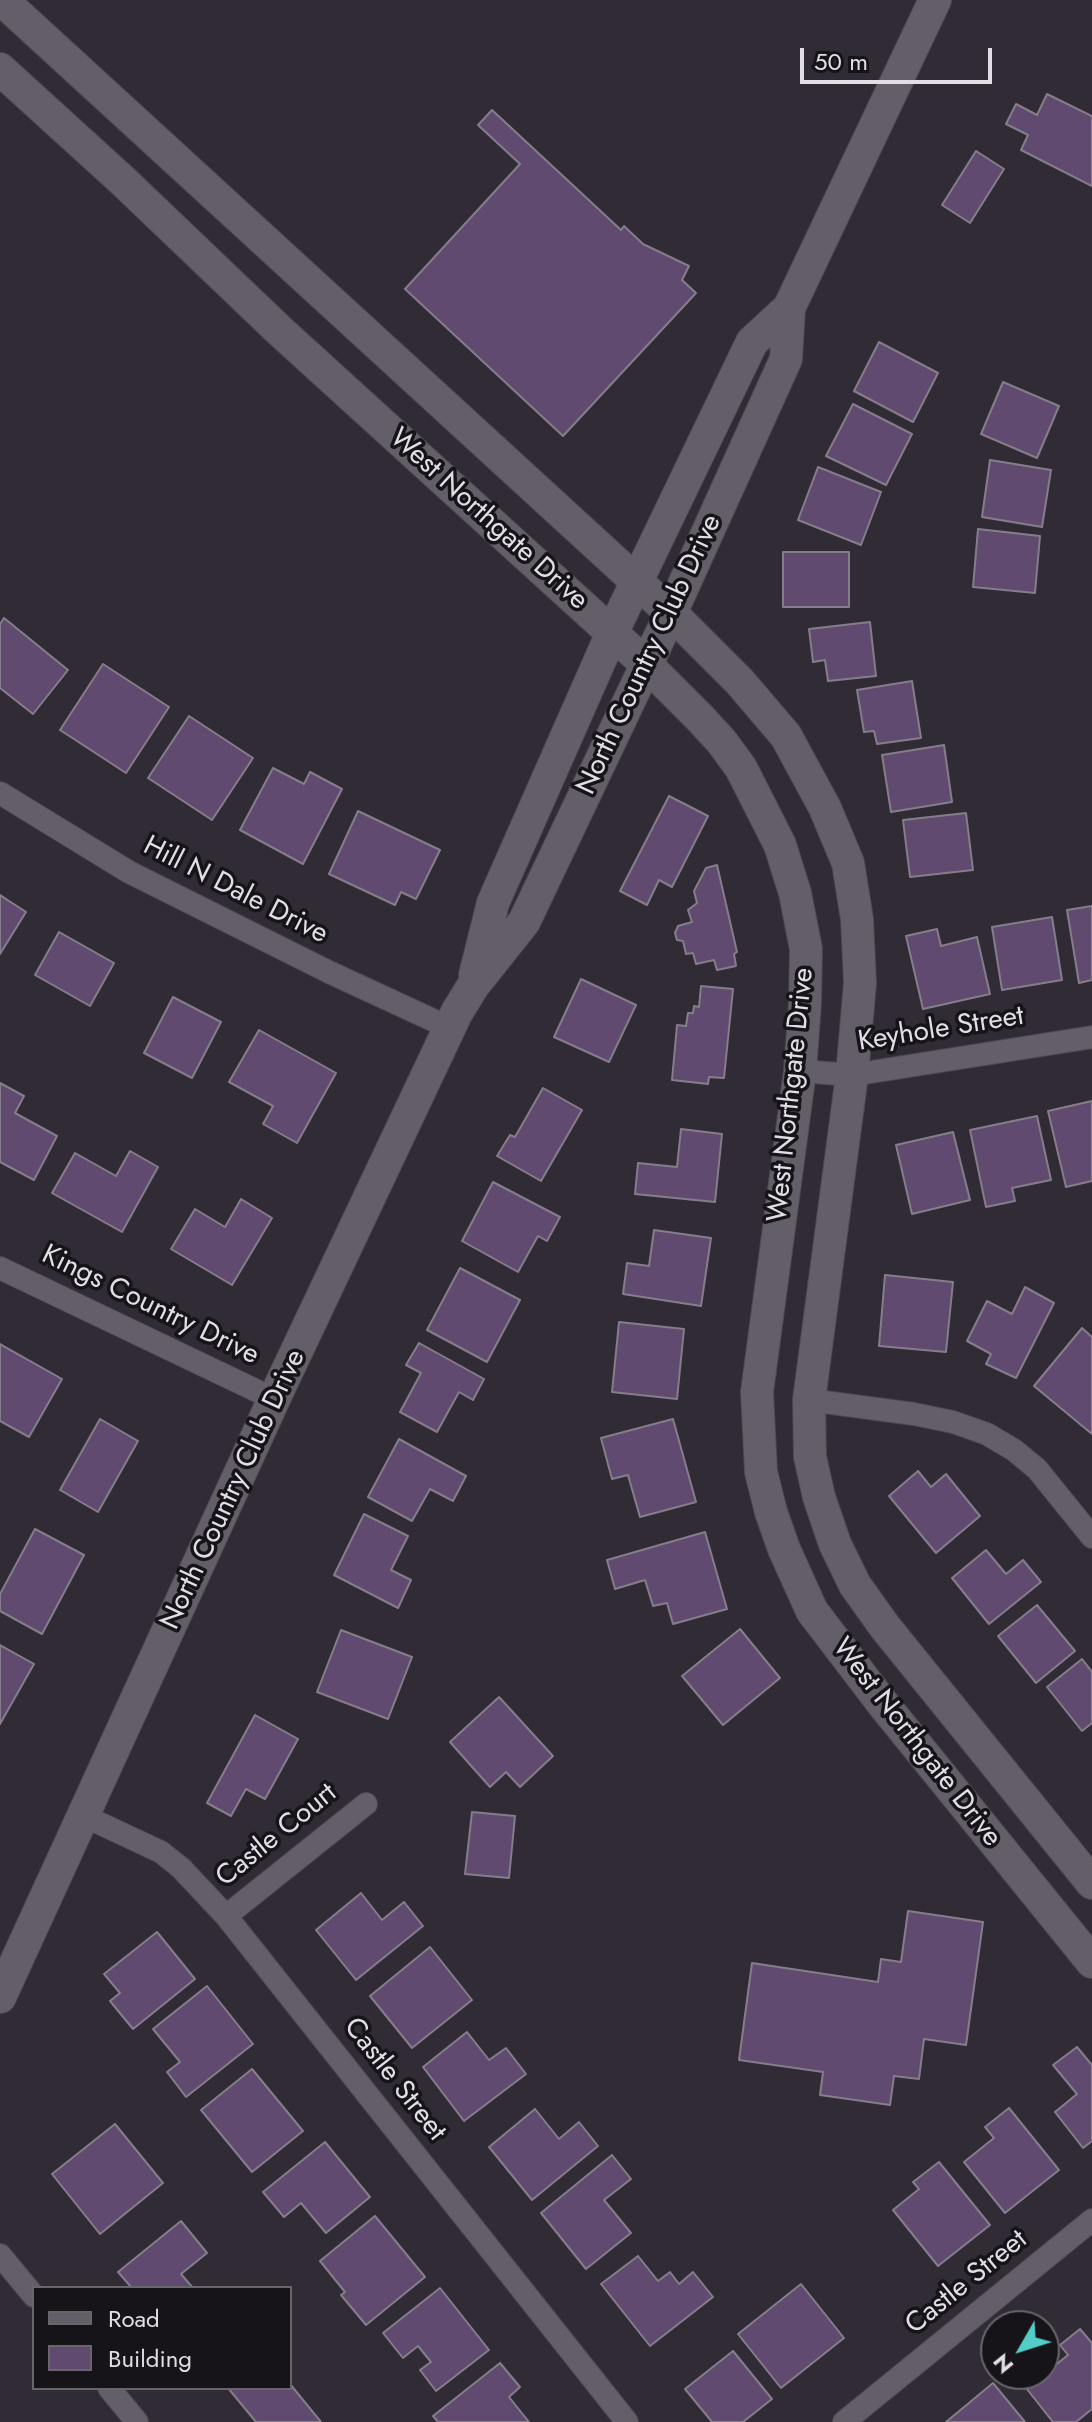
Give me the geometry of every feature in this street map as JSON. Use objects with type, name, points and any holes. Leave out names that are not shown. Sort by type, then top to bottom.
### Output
[{"type":"main road","name":"West Northgate Drive","points":[[2,0],[671,613],[740,682],[786,736],[825,808],[848,863],[857,919],[860,983],[852,1075],[809,1400],[810,1457],[819,1497],[835,1544],[855,1585],[1092,1883]]},
{"type":"main road","name":"North Country Club Drive","points":[[0,1997],[274,1399],[450,1028],[473,986],[524,922],[671,613],[786,359],[789,308],[935,0]]},
{"type":"main road","name":"West Northgate Drive","points":[[0,69],[291,341],[646,664],[722,742],[741,768],[780,845],[795,893],[806,949],[800,1071],[757,1392],[761,1472],[771,1512],[812,1611],[883,1704],[1092,1962]]},
{"type":"main road","points":[[123,181],[159,144]]},
{"type":"main road","name":"North Country Club Drive","points":[[473,986],[493,903],[612,633],[752,342],[789,308]]},
{"type":"main road","points":[[883,1704],[921,1671]]},
{"type":"street","name":"Hill N Dale Drive","points":[[0,793],[129,872],[329,972],[450,1028]]},
{"type":"street","name":"Keyhole Street","points":[[800,1071],[852,1075],[1092,1037]]},
{"type":"street","name":"Kings Country Drive","points":[[0,1268],[274,1399]]},
{"type":"street","points":[[809,1400],[914,1414],[953,1422],[987,1434],[1037,1469],[1092,1537]]},
{"type":"street","name":"Castle Court","points":[[226,1916],[366,1804]]},
{"type":"street","name":"Castle Street","points":[[82,1815],[161,1852],[181,1868],[226,1916],[627,2422]]},
{"type":"street","name":"Castle Street","points":[[844,2422],[1092,2220]]},
{"type":"street","points":[[0,2255],[32,2294]]},
{"type":"street","points":[[111,2390],[137,2422]]},
{"type":"building","points":[[1047,94],[1092,116],[1092,186],[1021,150],[1028,135],[1006,124],[1016,104],[1037,115]]},
{"type":"building","points":[[492,110],[621,230],[624,226],[643,244],[689,266],[682,280],[696,293],[563,436],[405,289],[520,164],[478,125]]},
{"type":"building","points":[[976,151],[1004,169],[970,223],[942,205]]},
{"type":"building","points":[[879,342],[938,373],[913,422],[854,391]]},
{"type":"building","points":[[1003,382],[1059,406],[1037,458],[981,434]]},
{"type":"building","points":[[853,404],[912,434],[886,485],[826,456]]},
{"type":"building","points":[[990,460],[1051,470],[1042,527],[982,517]]},
{"type":"building","points":[[818,467],[881,492],[861,545],[798,520]]},
{"type":"building","points":[[978,529],[1040,536],[1035,593],[973,587]]},
{"type":"building","points":[[783,552],[849,552],[849,607],[783,607]]},
{"type":"building","points":[[4,618],[68,670],[33,714],[0,688],[0,624]]},
{"type":"building","points":[[870,622],[876,676],[828,681],[825,660],[813,662],[809,629]]},
{"type":"building","points":[[103,664],[169,707],[126,773],[60,730]]},
{"type":"building","points":[[912,681],[921,738],[877,744],[874,731],[864,732],[857,690]]},
{"type":"building","points":[[189,716],[253,758],[212,820],[148,778]]},
{"type":"building","points":[[944,745],[952,802],[891,812],[882,755]]},
{"type":"building","points":[[273,768],[304,784],[310,772],[342,789],[303,864],[240,830]]},
{"type":"building","points":[[669,796],[708,816],[672,887],[659,880],[647,905],[620,891]]},
{"type":"building","points":[[358,811],[440,850],[416,899],[401,892],[395,905],[329,874]]},
{"type":"building","points":[[966,813],[973,870],[910,877],[903,820]]},
{"type":"building","points":[[717,865],[737,952],[734,954],[736,966],[717,970],[714,960],[696,964],[693,953],[686,954],[683,941],[677,940],[675,933],[678,926],[692,922],[688,910],[697,903],[694,891],[706,868]]},
{"type":"building","points":[[0,895],[26,912],[0,954]]},
{"type":"building","points":[[1092,906],[1092,980],[1079,983],[1067,910]]},
{"type":"building","points":[[1052,917],[1062,980],[1002,990],[992,927]]},
{"type":"building","points":[[937,929],[941,946],[977,937],[990,994],[923,1009],[906,936]]},
{"type":"building","points":[[59,932],[114,963],[90,1006],[35,975]]},
{"type":"building","points":[[581,979],[636,1005],[609,1062],[554,1037]]},
{"type":"building","points":[[701,986],[733,989],[724,1078],[709,1077],[708,1084],[672,1080],[677,1025],[686,1026],[688,1013],[693,1013],[694,1006],[699,1007]]},
{"type":"building","points":[[173,997],[221,1022],[192,1078],[144,1053]]},
{"type":"building","points":[[259,1030],[336,1073],[297,1143],[263,1124],[273,1106],[229,1082]]},
{"type":"building","points":[[0,1083],[24,1096],[15,1113],[57,1136],[34,1180],[0,1162]]},
{"type":"building","points":[[543,1088],[582,1110],[541,1181],[497,1156],[510,1135],[515,1137]]},
{"type":"building","points":[[1092,1101],[1092,1181],[1066,1187],[1048,1111]]},
{"type":"building","points":[[1037,1116],[1051,1180],[1012,1188],[1015,1201],[986,1207],[970,1130]]},
{"type":"building","points":[[681,1129],[722,1134],[715,1202],[635,1194],[638,1163],[677,1167]]},
{"type":"building","points":[[953,1132],[970,1200],[912,1214],[896,1145]]},
{"type":"building","points":[[130,1151],[158,1167],[122,1232],[52,1193],[75,1153],[116,1176]]},
{"type":"building","points":[[493,1182],[560,1217],[547,1241],[538,1236],[518,1272],[462,1241]]},
{"type":"building","points":[[241,1199],[272,1218],[232,1285],[171,1249],[195,1209],[225,1227]]},
{"type":"building","points":[[654,1230],[711,1238],[701,1306],[623,1294],[627,1263],[649,1266]]},
{"type":"building","points":[[460,1268],[520,1300],[487,1362],[427,1330]]},
{"type":"building","points":[[885,1275],[953,1282],[946,1352],[879,1346]]},
{"type":"building","points":[[1025,1287],[1054,1303],[1016,1378],[986,1364],[991,1354],[967,1341],[987,1301],[1012,1314]]},
{"type":"building","points":[[619,1322],[684,1329],[677,1399],[612,1392]]},
{"type":"building","points":[[1082,1328],[1092,1337],[1092,1434],[1034,1386]]},
{"type":"building","points":[[419,1343],[484,1379],[473,1400],[459,1392],[437,1432],[400,1412],[421,1373],[406,1365]]},
{"type":"building","points":[[0,1344],[62,1379],[29,1437],[0,1421]]},
{"type":"building","points":[[100,1419],[138,1441],[98,1512],[60,1490]]},
{"type":"building","points":[[673,1419],[696,1502],[640,1517],[628,1475],[612,1479],[601,1438]]},
{"type":"building","points":[[399,1439],[466,1476],[453,1501],[430,1489],[412,1521],[368,1497]]},
{"type":"building","points":[[918,1471],[931,1487],[946,1474],[980,1516],[936,1553],[889,1496]]},
{"type":"building","points":[[364,1514],[408,1536],[391,1570],[411,1580],[398,1608],[334,1575]]},
{"type":"building","points":[[35,1529],[84,1555],[42,1634],[0,1611],[0,1594]]},
{"type":"building","points":[[705,1532],[727,1609],[673,1624],[667,1603],[653,1606],[645,1580],[615,1589],[607,1560]]},
{"type":"building","points":[[986,1550],[1006,1574],[1023,1560],[1041,1582],[989,1624],[952,1578]]},
{"type":"building","points":[[1037,1605],[1075,1651],[1036,1683],[998,1636]]},
{"type":"building","points":[[740,1629],[780,1678],[723,1725],[682,1676]]},
{"type":"building","points":[[341,1630],[412,1657],[388,1719],[317,1692]]},
{"type":"building","points":[[0,1645],[34,1664],[0,1724]]},
{"type":"building","points":[[1082,1659],[1092,1672],[1092,1723],[1082,1731],[1047,1687]]},
{"type":"building","points":[[499,1697],[553,1756],[520,1787],[506,1772],[490,1787],[450,1742]]},
{"type":"building","points":[[255,1715],[298,1739],[265,1799],[246,1789],[231,1816],[207,1803]]},
{"type":"building","points":[[472,1812],[515,1816],[509,1878],[465,1874]]},
{"type":"building","points":[[361,1893],[382,1920],[404,1902],[423,1926],[356,1980],[316,1930]]},
{"type":"building","points":[[908,1911],[983,1922],[966,2045],[924,2039],[919,2079],[894,2076],[890,2105],[820,2095],[823,2072],[739,2060],[752,1963],[878,1982],[881,1959],[901,1962]]},
{"type":"building","points":[[157,1932],[195,1979],[133,2029],[110,2001],[120,1993],[104,1974]]},
{"type":"building","points":[[430,1947],[472,2000],[412,2048],[370,1996]]},
{"type":"building","points":[[207,1986],[253,2044],[186,2097],[167,2072],[180,2062],[153,2029]]},
{"type":"building","points":[[467,2032],[489,2060],[506,2048],[526,2074],[464,2121],[423,2067]]},
{"type":"building","points":[[1077,2047],[1092,2065],[1092,2141],[1083,2148],[1055,2112],[1077,2094],[1053,2065]]},
{"type":"building","points":[[252,2069],[303,2131],[252,2172],[201,2110]]},
{"type":"building","points":[[1009,2108],[1059,2170],[1005,2213],[964,2162],[994,2138],[985,2127]]},
{"type":"building","points":[[535,2109],[559,2139],[579,2122],[598,2146],[532,2200],[489,2147]]},
{"type":"building","points":[[115,2124],[163,2183],[100,2234],[52,2174]]},
{"type":"building","points":[[325,2142],[370,2197],[326,2233],[301,2203],[284,2217],[263,2192]]},
{"type":"building","points":[[612,2155],[631,2179],[604,2200],[631,2233],[586,2269],[541,2213]]},
{"type":"building","points":[[939,2162],[990,2225],[938,2266],[893,2210],[919,2189],[913,2182]]},
{"type":"building","points":[[375,2216],[425,2277],[366,2325],[341,2295],[345,2292],[320,2261]]},
{"type":"building","points":[[181,2221],[207,2253],[181,2274],[191,2286],[130,2286],[118,2272]]},
{"type":"building","points":[[638,2256],[658,2281],[670,2272],[679,2284],[693,2272],[713,2297],[650,2346],[601,2284]]},
{"type":"building","points":[[801,2284],[844,2338],[781,2388],[738,2334]]},
{"type":"building","points":[[440,2288],[489,2350],[436,2391],[420,2370],[431,2362],[418,2346],[403,2358],[383,2333]]},
{"type":"building","points":[[1080,2329],[1092,2343],[1092,2409],[1076,2422],[1053,2422],[1028,2390],[1060,2390],[1060,2361],[1068,2355],[1060,2345]]},
{"type":"building","points":[[733,2351],[772,2399],[743,2422],[712,2422],[685,2389]]},
{"type":"building","points":[[500,2363],[520,2387],[509,2397],[529,2422],[438,2422],[433,2416]]},
{"type":"building","points":[[292,2386],[321,2422],[256,2422],[230,2390],[292,2390]]},
{"type":"building","points":[[985,2390],[999,2390],[1025,2422],[946,2422]]}]
